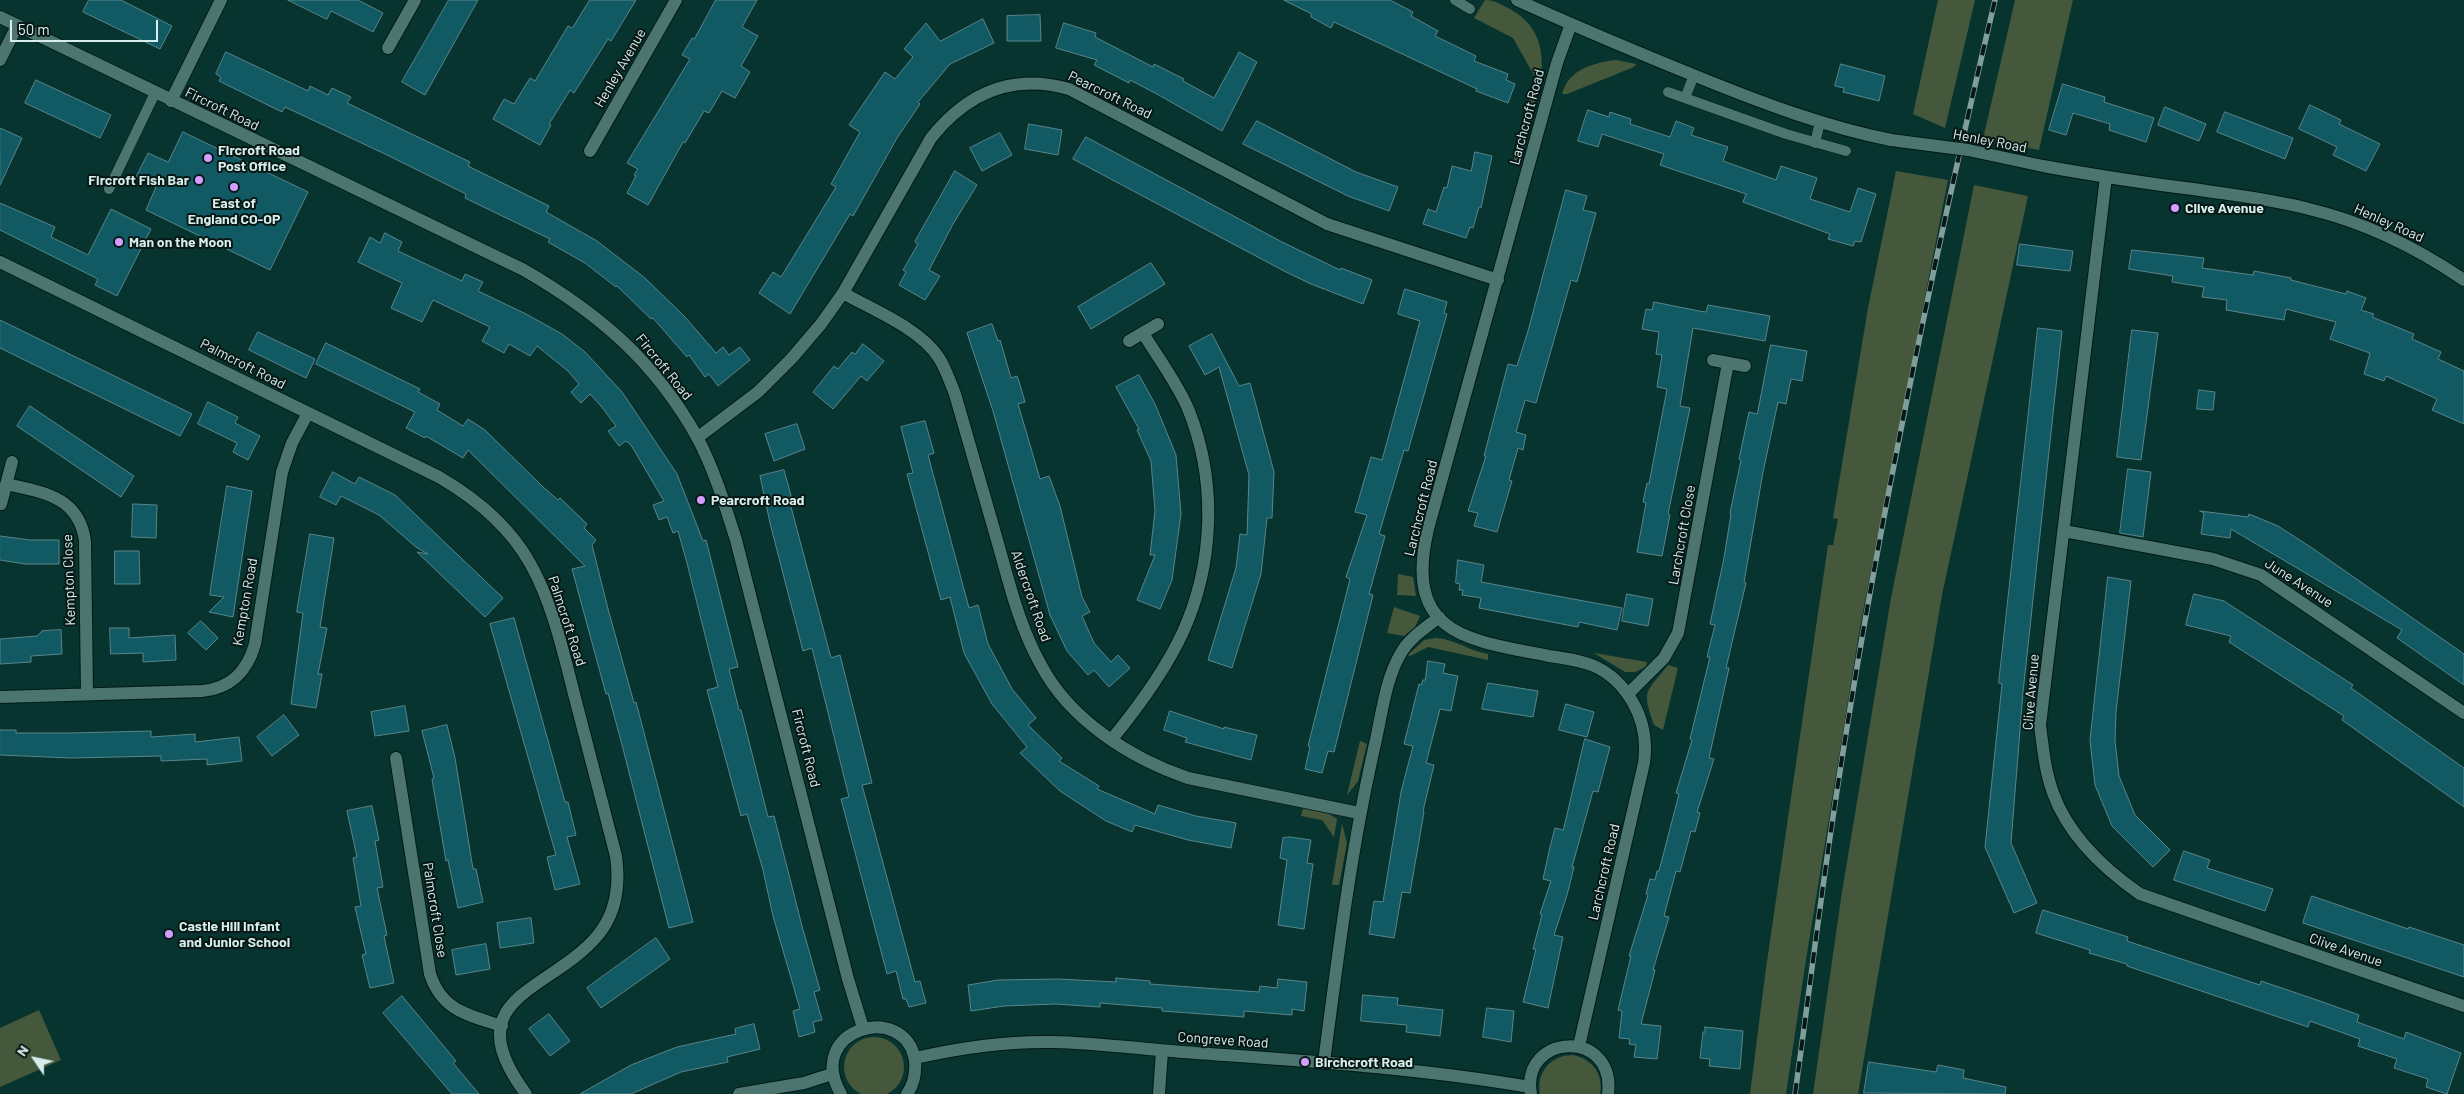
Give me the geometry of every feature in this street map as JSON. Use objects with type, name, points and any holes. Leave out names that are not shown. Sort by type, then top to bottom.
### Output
[{"type":"street","points":[[171,101],[221,0]]},
{"type":"street","points":[[388,48],[415,0]]},
{"type":"street","name":"Henley Avenue","points":[[590,151],[676,0]]},
{"type":"street","name":"Henley Road","points":[[1517,0],[1755,100],[1820,122],[1891,140],[1968,150],[2106,177],[2273,200],[2310,209],[2386,236],[2410,247],[2464,280]]},
{"type":"street","name":"Fircroft Road","points":[[0,17],[524,270],[562,292],[597,317],[639,356],[670,396],[697,438],[722,496],[736,540],[848,979],[863,1028]]},
{"type":"street","name":"Larchcroft Road","points":[[1572,24],[1557,63],[1424,549],[1422,570],[1424,589],[1432,610],[1456,632],[1480,642],[1594,666],[1612,677],[1628,694],[1642,722],[1645,736],[1644,763],[1579,1046]]},
{"type":"street","points":[[0,60],[16,26]]},
{"type":"street","name":"Pearcroft Road","points":[[697,438],[758,392],[792,358],[844,293],[930,138],[946,119],[965,103],[988,92],[1010,85],[1032,82],[1070,89],[1327,224],[1498,280]]},
{"type":"street","name":"Clive Avenue","points":[[2106,177],[2040,725],[2044,763],[2053,794],[2070,826],[2089,852],[2110,874],[2140,894],[2464,1006]]},
{"type":"street","name":"Palmcroft Road","points":[[0,262],[439,477],[481,506],[523,552],[543,589],[552,612],[616,856],[618,887],[612,911],[599,934],[576,956],[524,991],[513,1003],[502,1026],[500,1039],[506,1064],[526,1094]]},
{"type":"street","name":"Aldercroft Road","points":[[844,293],[909,330],[931,347],[940,358],[954,394],[1010,584],[1033,649],[1054,684],[1075,710],[1112,739],[1147,761],[1188,778],[1359,813]]},
{"type":"street","points":[[1129,341],[1158,324]]},
{"type":"street","points":[[1112,739],[1152,687],[1183,633],[1201,581],[1206,554],[1208,495],[1204,465],[1197,437],[1188,410],[1143,332]]},
{"type":"street","points":[[1713,360],[1745,366]]},
{"type":"street","name":"Larchcroft Close","points":[[1628,694],[1664,658],[1678,633],[1728,363]]},
{"type":"street","name":"Kempton Road","points":[[0,697],[212,690],[229,684],[246,666],[254,644],[282,472],[292,443],[308,413]]},
{"type":"street","points":[[0,504],[12,462]]},
{"type":"street","name":"Kempton Close","points":[[6,484],[60,500],[74,511],[81,523],[85,541],[87,694]]},
{"type":"street","name":"June Avenue","points":[[2064,531],[2213,559],[2261,575],[2464,713]]},
{"type":"street","points":[[1324,1062],[1346,888],[1359,813],[1394,666],[1410,641],[1439,617]]},
{"type":"street","name":"Palmcroft Close","points":[[396,758],[426,954],[434,988],[442,1000],[453,1008],[502,1026]]},
{"type":"street","points":[[840,1094],[832,1074],[836,1050],[852,1033],[863,1028],[885,1028],[895,1032],[910,1048],[914,1058],[914,1081],[907,1094]]},
{"type":"street","name":"Congreve Road","points":[[914,1058],[995,1045],[1050,1042],[1324,1062],[1492,1081],[1530,1091]]},
{"type":"street","points":[[1530,1091],[1531,1075],[1536,1064],[1544,1054],[1567,1045],[1579,1046],[1591,1051],[1600,1060],[1607,1071],[1610,1083],[1608,1094]]},
{"type":"street","points":[[1159,1094],[1162,1051]]},
{"type":"street","points":[[739,1094],[804,1083],[832,1074]]},
{"type":"lane","points":[[1455,0],[1470,9]]},
{"type":"lane","points":[[1685,98],[1694,75]]},
{"type":"lane","points":[[108,189],[155,92]]},
{"type":"lane","points":[[1668,92],[1815,143],[1846,151]]},
{"type":"lane","points":[[1815,143],[1820,122]]},
{"type":"green space","points":[[1485,0],[1498,3],[1517,13],[1533,29],[1541,49],[1542,60],[1539,84],[1513,38],[1474,18]]},
{"type":"green space","points":[[1938,0],[1975,0],[1945,128],[1913,114]]},
{"type":"green space","points":[[2015,0],[2073,0],[2039,150],[1983,139]]},
{"type":"green space","points":[[1616,60],[1636,64],[1634,67],[1567,94],[1562,94],[1565,85],[1576,73],[1591,65]]},
{"type":"green space","points":[[1531,91],[1537,96],[1521,160],[1513,163]]},
{"type":"green space","points":[[1896,171],[1948,180],[1860,627],[1786,1094],[1750,1094],[1766,968],[1828,545],[1833,545],[1838,519],[1833,518],[1868,308]]},
{"type":"green space","points":[[1974,185],[2028,196],[1942,595],[1858,1094],[1813,1094],[1842,892],[1891,598]]},
{"type":"green space","points":[[1398,574],[1413,577],[1416,596],[1397,595]]},
{"type":"green space","points":[[1394,607],[1420,616],[1415,627],[1404,636],[1387,633]]},
{"type":"green space","points":[[1436,638],[1449,640],[1488,654],[1488,660],[1428,647],[1410,656],[1408,655],[1424,640]]},
{"type":"green space","points":[[1594,653],[1647,662],[1646,667],[1635,672],[1625,672]]},
{"type":"green space","points":[[1668,665],[1678,668],[1663,730],[1654,725],[1647,698],[1650,687]]},
{"type":"green space","points":[[1360,741],[1367,744],[1358,781],[1347,795]]},
{"type":"green space","points":[[1303,808],[1328,813],[1337,819],[1334,837],[1322,820],[1301,816]]},
{"type":"green space","points":[[1342,824],[1347,843],[1339,885],[1332,885]]},
{"type":"green space","points":[[39,1010],[61,1060],[0,1087],[0,1028]]},
{"type":"green space","points":[[868,1037],[880,1037],[891,1042],[899,1050],[904,1061],[902,1079],[891,1092],[880,1097],[868,1097],[857,1092],[849,1084],[844,1073],[844,1061],[849,1050],[857,1042]]},
{"type":"green space","points":[[1573,1055],[1586,1060],[1595,1068],[1600,1080],[1600,1094],[1540,1094],[1540,1079],[1547,1066],[1558,1058]]},
{"type":"building","points":[[89,0],[121,0],[172,26],[160,49],[83,12]]},
{"type":"building","points":[[288,0],[358,0],[383,13],[373,32],[331,11],[327,19]]},
{"type":"building","points":[[449,0],[478,0],[425,95],[402,82]]},
{"type":"building","points":[[590,0],[636,0],[611,41],[608,39],[574,93],[570,90],[549,124],[551,125],[540,145],[493,119],[504,99],[514,104],[530,78],[535,81],[568,26],[572,28]]},
{"type":"building","points":[[716,0],[757,0],[742,27],[758,36],[741,66],[750,72],[735,98],[722,91],[709,113],[704,111],[685,143],[683,142],[648,205],[627,193],[638,169],[627,163],[690,59],[682,55],[692,38],[694,39]]},
{"type":"building","points":[[1284,0],[1390,0],[1413,12],[1411,16],[1438,31],[1435,36],[1476,56],[1474,61],[1508,74],[1506,80],[1515,84],[1508,103],[1476,91],[1477,89],[1334,22],[1331,28],[1311,17],[1311,14]]},
{"type":"building","points":[[1040,15],[1041,41],[1007,41],[1007,16]]},
{"type":"building","points":[[983,19],[994,43],[950,64],[918,102],[920,104],[897,138],[853,216],[850,214],[790,314],[759,293],[773,272],[781,277],[836,187],[831,184],[860,132],[849,125],[885,72],[895,79],[913,57],[904,49],[926,23],[940,41]]},
{"type":"building","points":[[1064,23],[1096,33],[1095,37],[1153,67],[1154,64],[1184,79],[1183,81],[1214,98],[1239,52],[1257,62],[1222,131],[1130,80],[1129,83],[1094,65],[1097,60],[1056,48]]},
{"type":"building","points":[[226,52],[308,91],[310,86],[328,95],[332,88],[351,97],[347,103],[470,162],[468,166],[549,206],[546,212],[597,241],[645,278],[685,317],[716,353],[723,347],[729,355],[740,347],[750,360],[718,386],[709,374],[705,377],[689,355],[687,357],[653,318],[651,319],[617,286],[585,263],[548,242],[550,239],[465,198],[466,194],[385,154],[285,107],[282,112],[219,81],[221,77],[216,74]]},
{"type":"building","points":[[1841,64],[1885,76],[1879,101],[1843,92],[1844,88],[1835,86]]},
{"type":"building","points":[[36,80],[111,115],[100,138],[25,103]]},
{"type":"building","points":[[2063,84],[2105,97],[2104,102],[2154,118],[2146,142],[2109,130],[2110,124],[2073,113],[2066,135],[2049,130]]},
{"type":"building","points":[[2310,105],[2341,120],[2339,124],[2380,144],[2366,171],[2333,155],[2337,147],[2299,129]]},
{"type":"building","points":[[2165,107],[2206,124],[2199,141],[2158,125]]},
{"type":"building","points":[[1588,110],[1609,117],[1610,112],[1631,119],[1630,124],[1670,137],[1676,121],[1694,128],[1691,135],[1728,147],[1723,161],[1776,180],[1781,166],[1817,178],[1810,199],[1850,212],[1858,188],[1876,194],[1861,242],[1855,241],[1853,246],[1828,239],[1830,234],[1743,202],[1746,194],[1660,165],[1664,154],[1602,134],[1598,147],[1578,141]]},
{"type":"building","points":[[2225,112],[2293,138],[2285,159],[2217,132]]},
{"type":"building","points":[[1257,121],[1356,172],[1398,187],[1389,211],[1348,196],[1243,144]]},
{"type":"building","points":[[1029,124],[1062,130],[1058,155],[1025,149]]},
{"type":"building","points":[[0,128],[22,138],[0,185]]},
{"type":"building","points":[[183,132],[308,192],[270,270],[146,210],[156,187],[136,177],[148,153],[168,162]]},
{"type":"building","points":[[1000,133],[1012,155],[982,171],[970,148]]},
{"type":"building","points":[[1086,137],[1282,242],[1340,270],[1341,268],[1372,280],[1363,304],[1286,272],[1073,159]]},
{"type":"building","points":[[1475,152],[1492,156],[1481,208],[1479,207],[1473,228],[1470,227],[1466,238],[1423,224],[1428,209],[1436,212],[1444,187],[1447,188],[1452,166],[1471,171]]},
{"type":"building","points":[[955,171],[977,185],[953,224],[929,270],[940,276],[925,300],[899,285],[906,272],[903,270],[918,244],[915,242]]},
{"type":"building","points":[[1566,190],[1587,196],[1583,210],[1596,213],[1577,282],[1571,280],[1536,403],[1525,400],[1516,432],[1526,435],[1523,450],[1518,448],[1509,480],[1512,481],[1497,532],[1474,526],[1478,513],[1468,511],[1486,456],[1484,456],[1508,364],[1517,366],[1528,331]]},
{"type":"building","points":[[0,203],[55,227],[51,237],[88,255],[111,209],[151,229],[117,296],[95,285],[98,279],[0,230]]},
{"type":"building","points":[[385,233],[402,242],[398,251],[462,281],[465,274],[483,282],[478,291],[562,334],[585,352],[622,392],[677,474],[703,541],[706,540],[738,667],[729,669],[739,710],[741,710],[768,817],[774,816],[820,990],[814,992],[822,1020],[813,1022],[815,1032],[799,1037],[793,1011],[800,1009],[773,916],[763,870],[747,814],[741,816],[707,690],[718,687],[687,563],[678,531],[673,533],[667,517],[659,520],[653,505],[664,501],[631,445],[626,441],[619,446],[608,431],[616,426],[601,406],[590,394],[581,403],[571,392],[579,384],[568,371],[537,346],[530,356],[509,344],[504,353],[482,341],[490,327],[433,300],[422,322],[391,308],[402,283],[358,262],[370,237],[380,243]]},
{"type":"building","points":[[2020,244],[2073,251],[2070,271],[2017,265]]},
{"type":"building","points":[[2132,250],[2204,258],[2202,268],[2253,275],[2254,271],[2291,278],[2291,280],[2346,294],[2347,291],[2366,298],[2361,310],[2374,314],[2372,317],[2414,334],[2412,339],[2441,352],[2438,359],[2464,371],[2464,424],[2432,410],[2437,399],[2386,376],[2384,381],[2364,374],[2370,353],[2330,339],[2336,322],[2286,309],[2284,320],[2226,310],[2227,300],[2202,297],[2204,287],[2172,282],[2173,276],[2129,269]]},
{"type":"building","points":[[1151,263],[1165,284],[1091,329],[1078,307]]},
{"type":"building","points":[[1405,289],[1447,302],[1444,313],[1447,314],[1408,451],[1404,450],[1379,534],[1385,536],[1369,594],[1373,595],[1334,752],[1328,751],[1322,773],[1305,769],[1310,747],[1308,746],[1350,579],[1346,577],[1367,515],[1355,512],[1371,457],[1382,460],[1420,321],[1398,314]]},
{"type":"building","points":[[1654,302],[1706,312],[1708,305],[1770,316],[1765,341],[1693,328],[1680,406],[1690,408],[1668,514],[1670,515],[1662,556],[1637,552],[1646,503],[1643,502],[1647,483],[1649,484],[1667,389],[1657,387],[1662,355],[1656,354],[1659,332],[1642,329],[1646,309],[1652,310]]},
{"type":"building","points":[[0,320],[192,414],[180,436],[0,348]]},
{"type":"building","points":[[992,324],[998,341],[1000,340],[1011,378],[1017,376],[1020,385],[1025,402],[1018,404],[1040,479],[1049,476],[1060,506],[1082,597],[1090,612],[1082,616],[1094,643],[1111,662],[1118,655],[1130,668],[1109,687],[1094,670],[1088,675],[1067,651],[1050,615],[993,411],[967,333]]},
{"type":"building","points":[[2038,328],[2062,331],[2023,692],[2011,843],[2037,903],[2014,913],[1985,847],[2002,684],[1999,683]]},
{"type":"building","points":[[2132,330],[2158,333],[2141,460],[2117,457]]},
{"type":"building","points":[[258,332],[315,359],[306,378],[249,350]]},
{"type":"building","points":[[1212,334],[1239,386],[1250,383],[1274,472],[1272,518],[1267,518],[1261,574],[1232,668],[1208,660],[1236,568],[1240,534],[1247,535],[1249,475],[1219,367],[1205,375],[1189,346]]},
{"type":"building","points":[[326,343],[420,389],[418,392],[440,404],[437,410],[463,426],[468,419],[485,430],[542,486],[558,500],[560,498],[587,524],[584,528],[596,540],[592,545],[608,609],[634,703],[636,702],[693,922],[669,928],[621,741],[608,693],[606,694],[572,569],[585,566],[468,450],[463,458],[426,436],[425,438],[406,428],[415,412],[316,364]]},
{"type":"building","points":[[863,344],[884,361],[867,381],[861,376],[833,409],[813,392],[834,366],[838,369],[852,352],[855,354]]},
{"type":"building","points":[[1771,345],[1807,351],[1802,381],[1791,379],[1786,404],[1778,402],[1763,472],[1744,582],[1746,583],[1726,668],[1729,668],[1709,758],[1714,759],[1697,812],[1700,813],[1695,832],[1691,831],[1680,872],[1676,871],[1664,916],[1669,917],[1653,970],[1655,970],[1641,1024],[1661,1026],[1657,1059],[1634,1057],[1636,1045],[1629,1044],[1630,1039],[1619,1038],[1622,1011],[1618,1010],[1631,956],[1629,956],[1648,895],[1646,894],[1650,879],[1655,880],[1657,871],[1659,871],[1679,794],[1676,793],[1692,740],[1690,739],[1710,657],[1707,657],[1715,625],[1710,624],[1724,558],[1730,513],[1741,460],[1739,459],[1749,412],[1757,414]]},
{"type":"building","points":[[1139,375],[1155,404],[1176,455],[1181,514],[1172,580],[1160,609],[1137,600],[1155,555],[1150,555],[1155,511],[1151,461],[1137,430],[1139,429],[1116,387]]},
{"type":"building","points":[[2199,390],[2215,392],[2213,410],[2197,409]]},
{"type":"building","points":[[208,402],[238,417],[235,423],[260,436],[248,460],[233,452],[237,443],[198,424]]},
{"type":"building","points":[[30,406],[134,476],[121,497],[17,426]]},
{"type":"building","points":[[925,421],[934,453],[928,455],[969,608],[978,605],[988,644],[1012,689],[1036,718],[1028,725],[1062,758],[1059,761],[1099,786],[1097,789],[1155,814],[1158,805],[1196,816],[1236,823],[1231,848],[1188,840],[1135,825],[1132,832],[1106,821],[1060,791],[1020,753],[1027,747],[992,704],[964,653],[950,597],[941,600],[907,474],[913,473],[901,427]]},
{"type":"building","points":[[797,424],[805,449],[774,461],[765,434]]},
{"type":"building","points":[[2128,469],[2151,472],[2143,537],[2120,533]]},
{"type":"building","points":[[784,470],[793,503],[790,503],[831,658],[840,655],[872,783],[862,785],[915,982],[920,981],[926,1003],[909,1007],[906,999],[903,999],[896,971],[887,974],[841,799],[849,797],[812,648],[803,651],[770,523],[760,476]]},
{"type":"building","points":[[333,472],[355,484],[359,477],[395,495],[503,598],[485,617],[417,552],[428,554],[416,547],[379,515],[341,496],[336,505],[320,497]]},
{"type":"building","points":[[227,486],[252,491],[233,617],[209,612],[224,597],[210,595]]},
{"type":"building","points":[[133,504],[157,505],[156,538],[132,537]]},
{"type":"building","points":[[2200,511],[2248,517],[2249,514],[2278,526],[2312,548],[2464,654],[2464,685],[2397,638],[2402,630],[2231,529],[2230,538],[2201,534],[2204,513]]},
{"type":"building","points":[[310,534],[334,538],[320,627],[327,628],[318,674],[322,674],[316,708],[291,704],[303,613],[297,612]]},
{"type":"building","points":[[0,536],[30,540],[59,540],[59,564],[25,564],[0,560]]},
{"type":"building","points":[[115,551],[139,551],[140,584],[115,584]]},
{"type":"building","points":[[1458,560],[1484,565],[1481,582],[1622,608],[1617,630],[1579,622],[1578,627],[1479,608],[1481,598],[1462,595],[1463,590],[1459,590],[1460,584],[1456,583]]},
{"type":"building","points":[[2108,577],[2131,581],[2116,712],[2115,741],[2119,776],[2135,815],[2170,850],[2153,867],[2112,826],[2095,785],[2090,741]]},
{"type":"building","points":[[1627,594],[1653,599],[1648,626],[1622,621]]},
{"type":"building","points":[[2194,594],[2224,601],[2353,685],[2351,688],[2464,768],[2464,807],[2342,720],[2344,716],[2229,642],[2231,636],[2186,625]]},
{"type":"building","points":[[514,618],[565,802],[568,802],[576,835],[567,837],[580,884],[555,890],[547,857],[556,855],[490,624]]},
{"type":"building","points":[[201,621],[218,638],[206,650],[188,633]]},
{"type":"building","points":[[110,628],[129,628],[129,638],[175,635],[176,660],[143,662],[143,653],[111,654]]},
{"type":"building","points":[[61,630],[62,654],[31,656],[31,662],[0,664],[0,639],[37,636],[42,631]]},
{"type":"building","points":[[1428,661],[1445,664],[1443,673],[1458,676],[1451,711],[1440,709],[1426,763],[1434,765],[1423,811],[1410,893],[1402,892],[1394,938],[1369,934],[1374,901],[1383,902],[1401,792],[1413,746],[1404,744],[1419,684],[1421,685],[1423,680],[1425,680]]},
{"type":"building","points":[[1488,683],[1538,691],[1533,717],[1482,709]]},
{"type":"building","points":[[1566,704],[1594,712],[1587,737],[1559,730]]},
{"type":"building","points":[[405,706],[409,731],[375,736],[371,712]]},
{"type":"building","points":[[1170,711],[1224,729],[1224,727],[1257,735],[1251,760],[1185,742],[1187,738],[1164,730]]},
{"type":"building","points":[[284,715],[299,735],[272,756],[257,737]]},
{"type":"building","points":[[447,725],[455,758],[473,869],[476,869],[483,902],[458,908],[448,860],[446,861],[432,779],[434,778],[422,731]]},
{"type":"building","points":[[0,730],[16,730],[16,733],[151,731],[151,737],[195,734],[195,742],[239,737],[242,761],[207,765],[207,759],[161,761],[161,756],[71,758],[0,755]]},
{"type":"building","points":[[1585,739],[1610,747],[1598,792],[1593,791],[1572,867],[1574,867],[1567,895],[1554,935],[1563,937],[1548,1008],[1523,1002],[1536,949],[1533,949],[1542,915],[1540,914],[1551,881],[1543,879],[1550,847],[1555,828],[1563,830]]},
{"type":"building","points":[[372,806],[379,840],[375,841],[383,887],[377,888],[387,935],[384,936],[394,983],[370,988],[362,955],[366,954],[355,907],[361,906],[353,858],[357,857],[347,811]]},
{"type":"building","points":[[1283,838],[1311,840],[1307,863],[1313,864],[1304,929],[1278,925],[1287,860],[1280,858]]},
{"type":"building","points":[[2184,851],[2210,860],[2207,868],[2273,889],[2265,911],[2174,880]]},
{"type":"building","points":[[2312,896],[2408,929],[2409,927],[2464,945],[2464,977],[2303,923]]},
{"type":"building","points":[[2043,910],[2128,937],[2127,941],[2260,985],[2261,981],[2359,1015],[2357,1022],[2404,1039],[2406,1032],[2461,1053],[2447,1094],[2426,1087],[2428,1079],[2394,1068],[2397,1059],[2358,1046],[2360,1039],[2310,1021],[2308,1027],[2127,966],[2127,964],[2089,953],[2090,950],[2036,933]]},
{"type":"building","points":[[531,918],[534,943],[500,948],[497,923]]},
{"type":"building","points":[[656,938],[670,959],[601,1008],[587,988]]},
{"type":"building","points":[[486,944],[490,969],[456,975],[452,950]]},
{"type":"building","points":[[1116,978],[1150,981],[1150,984],[1259,992],[1260,986],[1277,988],[1278,979],[1307,982],[1304,1011],[1292,1009],[1292,1015],[1244,1011],[1244,1017],[1162,1011],[1162,1008],[1100,1003],[1100,1007],[1056,1004],[1004,1006],[971,1011],[968,985],[998,980],[1058,979],[1116,982]]},
{"type":"building","points":[[1363,995],[1398,998],[1397,1005],[1443,1010],[1440,1036],[1406,1032],[1407,1025],[1361,1021]]},
{"type":"building","points":[[402,996],[456,1061],[453,1063],[479,1094],[452,1094],[383,1013]]},
{"type":"building","points":[[1487,1008],[1514,1011],[1511,1042],[1483,1037]]},
{"type":"building","points":[[549,1014],[570,1041],[550,1056],[529,1029]]},
{"type":"building","points":[[754,1024],[760,1049],[727,1057],[728,1062],[681,1072],[631,1094],[580,1094],[631,1065],[677,1047],[736,1034],[735,1029]]},
{"type":"building","points":[[1705,1027],[1743,1031],[1740,1069],[1709,1066],[1710,1059],[1700,1058]]},
{"type":"building","points":[[1869,1062],[1936,1072],[1938,1065],[1964,1070],[1963,1078],[2006,1087],[2005,1094],[1864,1093]]},
{"type":"railway","points":[[1795,1094],[1833,817],[1885,509],[1948,203],[1995,0]]},
{"type":"place","name":"Fircroft Road Post Office","points":[[208,158]]},
{"type":"place","name":"Fircroft Fish Bar","points":[[199,180]]},
{"type":"place","name":"East of England CO-OP","points":[[234,187]]},
{"type":"place","name":"Clive Avenue","points":[[2175,208]]},
{"type":"place","name":"Man on the Moon","points":[[119,242]]},
{"type":"place","name":"Pearcroft Road","points":[[701,500]]},
{"type":"place","name":"Castle Hill Infant and Junior School","points":[[169,934]]},
{"type":"place","name":"Birchcroft Road","points":[[1305,1062]]}]
